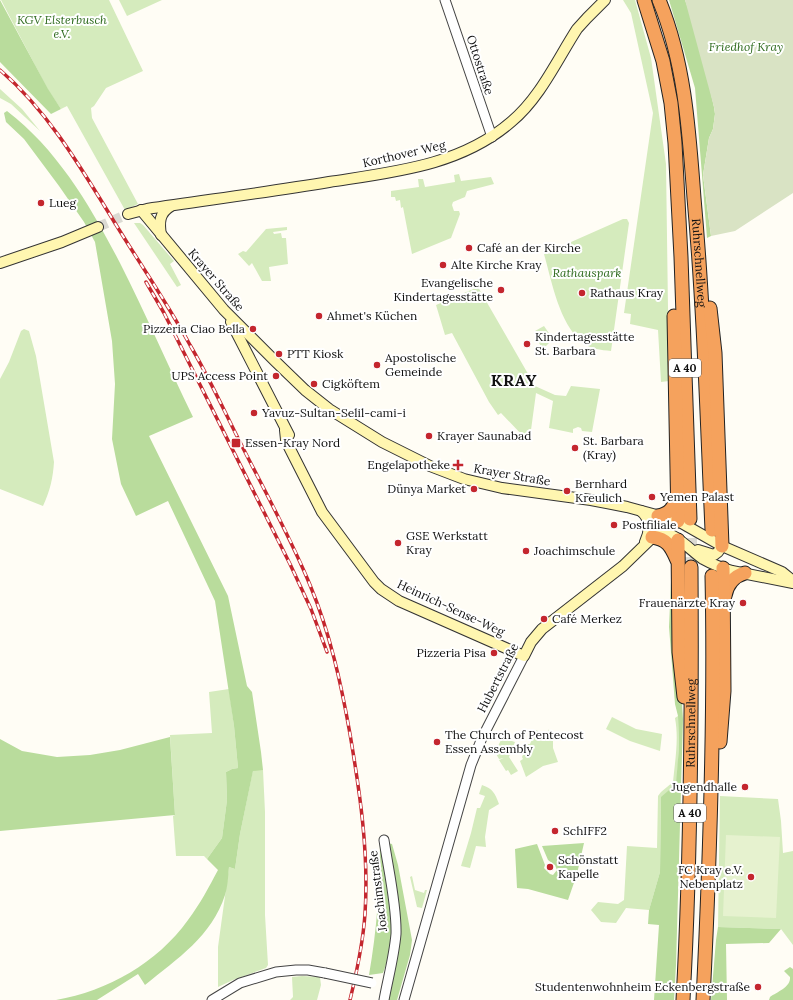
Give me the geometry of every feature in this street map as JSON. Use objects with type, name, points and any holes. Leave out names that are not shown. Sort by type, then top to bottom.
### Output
[{"type":"highway","name":"Ruhrschnellweg","points":[[644,0],[657,40],[668,82],[675,143],[679,216],[684,520]]},
{"type":"highway","name":"Ruhrschnellweg","points":[[659,0],[671,34],[688,117],[700,257],[712,530]]},
{"type":"highway","points":[[658,516],[667,513],[672,508],[675,503],[677,486],[674,306],[679,216]]},
{"type":"highway","points":[[700,257],[708,291],[715,353],[722,546]]},
{"type":"highway","points":[[677,486],[684,520]]},
{"type":"highway","points":[[652,537],[661,538],[685,566]]},
{"type":"highway","name":"Ruhrschnellweg","points":[[683,543],[692,742],[690,834],[683,1000]]},
{"type":"highway","points":[[711,790],[721,736],[724,691],[723,568]]},
{"type":"highway","points":[[724,600],[726,590],[730,584],[745,573]]},
{"type":"highway","name":"Ruhrschnellweg","points":[[703,1000],[713,722],[712,576]]},
{"type":"main road","name":"Korthover Weg","points":[[128,214],[141,210],[299,187],[436,162],[458,155],[478,146],[512,122],[528,105],[577,29],[605,0]]},
{"type":"main road","points":[[161,235],[160,217],[164,210],[172,206]]},
{"type":"main road","name":"Krayer Straße","points":[[141,210],[224,310],[250,338],[306,390],[329,409],[387,445],[438,470],[491,486],[591,500],[658,516],[684,520],[698,533],[722,546],[782,572],[793,582]]},
{"type":"main road","points":[[0,263],[62,242],[98,227]]},
{"type":"main road","name":"Heinrich-Sense-Weg","points":[[224,310],[258,373],[285,430],[291,438],[328,510],[328,520],[374,582],[399,601],[524,656]]},
{"type":"main road","name":"Heinrich-Sense-Weg","points":[[250,338],[258,373]]},
{"type":"main road","points":[[258,373],[259,365],[262,361],[268,360],[276,362]]},
{"type":"main road","points":[[642,511],[647,517],[649,528],[647,537],[642,547]]},
{"type":"main road","points":[[683,543],[684,520]]},
{"type":"main road","points":[[652,537],[657,532],[665,532],[683,543],[714,555],[722,546]]},
{"type":"main road","points":[[683,543],[685,533],[698,533]]},
{"type":"main road","name":"Hubertstraße","points":[[524,656],[531,642],[542,630],[623,566],[652,537]]},
{"type":"main road","name":"Krayer Straße","points":[[683,543],[696,554],[723,568],[793,582]]},
{"type":"main road","points":[[722,546],[723,568]]},
{"type":"street","name":"Ottostraße","points":[[446,0],[492,137]]},
{"type":"street","name":"Hubertstraße","points":[[404,1000],[471,765],[482,738],[524,656]]},
{"type":"street","name":"Joachimstraße","points":[[384,840],[394,906],[396,932],[393,961],[384,1000]]},
{"type":"street","points":[[212,1000],[240,983],[276,972],[302,970],[325,973],[387,986]]},
{"type":"green space","points":[[0,0],[48,89],[61,109],[51,114],[0,62]]},
{"type":"green space","name":"KGV Elsterbusch e.V.","points":[[1,0],[109,0],[143,71],[106,88],[91,108],[92,118],[138,204],[125,210],[67,106],[61,109],[48,90]]},
{"type":"green space","points":[[119,0],[162,0],[127,16]]},
{"type":"green space","points":[[623,0],[635,0],[651,58],[666,164],[669,381],[661,382],[658,330],[630,324],[631,314],[624,313],[653,113],[631,13]]},
{"type":"green space","points":[[669,0],[685,0],[697,32],[714,107],[715,114],[713,129],[709,138],[703,175],[711,236],[707,238],[695,88]]},
{"type":"green space","name":"Friedhof Kray","points":[[685,0],[793,0],[793,193],[735,231],[711,236],[703,175],[709,138],[713,129],[715,114]]},
{"type":"green space","points":[[0,89],[22,109],[40,131],[11,104],[0,98]]},
{"type":"green space","points":[[7,111],[25,126],[58,161],[85,201],[130,282],[193,417],[149,436],[228,596],[247,686],[252,692],[263,770],[253,771],[240,834],[235,869],[229,867],[225,895],[212,923],[192,946],[145,985],[138,974],[97,1000],[56,1000],[94,990],[130,973],[146,962],[176,935],[188,920],[218,870],[207,859],[222,838],[227,800],[226,772],[238,768],[234,726],[215,601],[168,501],[136,516],[121,484],[112,439],[115,384],[112,341],[95,242],[84,222],[59,186],[24,139],[6,122],[4,113]]},
{"type":"green space","points":[[459,174],[461,181],[491,177],[494,184],[467,191],[465,197],[453,202],[452,205],[454,211],[459,211],[460,214],[451,238],[412,254],[403,207],[401,208],[400,200],[396,201],[395,197],[391,197],[391,191],[419,187],[418,179],[423,179],[425,187],[455,182],[454,175]]},
{"type":"green space","name":"Rathauspark","points":[[623,219],[627,219],[629,223],[611,351],[600,350],[592,348],[582,342],[567,324],[553,289],[544,254]]},
{"type":"green space","points":[[134,223],[140,223],[143,225],[174,261],[170,264],[181,285],[177,287]]},
{"type":"green space","points":[[287,227],[287,230],[273,232],[274,234],[281,233],[282,238],[286,238],[288,264],[269,267],[271,281],[262,281],[252,263],[249,266],[238,254],[243,251],[246,252],[266,229]]},
{"type":"green space","points":[[478,287],[535,386],[555,395],[566,396],[571,386],[600,389],[592,432],[582,431],[581,428],[578,427],[573,429],[573,433],[549,428],[553,401],[536,393],[531,430],[524,437],[501,413],[498,415],[489,402],[452,333],[445,335],[436,305]]},
{"type":"green space","points":[[544,326],[553,339],[543,349],[537,340],[535,331]]},
{"type":"green space","points":[[24,329],[29,331],[36,356],[54,462],[51,484],[43,506],[0,489],[0,379],[9,362],[21,331]]},
{"type":"green space","points":[[672,559],[683,719],[676,965],[674,1000],[654,1000],[659,925],[648,924],[649,910],[660,872],[661,797],[676,784],[679,747],[678,716],[675,704],[669,627]]},
{"type":"green space","points":[[229,689],[238,768],[226,772],[227,800],[222,838],[207,859],[204,856],[176,856],[170,735],[212,733],[209,692]]},
{"type":"green space","points":[[678,716],[679,747],[677,781],[676,784],[661,798],[660,872],[649,910],[626,908],[616,923],[601,922],[591,910],[598,902],[618,904],[624,900],[627,846],[657,848],[658,796],[673,782],[677,742],[675,718]]},
{"type":"green space","points":[[612,717],[636,729],[662,734],[660,751],[630,741],[606,729]]},
{"type":"green space","points":[[549,729],[549,737],[553,738],[553,748],[558,762],[543,766],[526,777],[520,761],[523,759],[522,757],[528,744],[530,744],[536,730],[547,735]]},
{"type":"green space","points":[[170,737],[175,815],[0,831],[0,739],[22,751],[57,757],[90,755],[120,750]]},
{"type":"green space","points":[[502,738],[515,742],[509,757],[518,771],[511,775],[508,770],[506,771],[499,760],[504,758],[499,759],[495,752]]},
{"type":"green space","points":[[253,770],[263,770],[265,812],[265,915],[268,965],[266,968],[218,987],[218,947],[229,867],[235,869],[240,834]]},
{"type":"green space","points":[[482,785],[489,788],[493,792],[499,804],[489,810],[485,837],[486,847],[476,846],[470,868],[461,866],[477,808],[480,808],[485,796],[479,794]]},
{"type":"green space","points":[[720,796],[778,799],[783,853],[793,851],[793,945],[781,929],[718,927]]},
{"type":"green space","name":"FC Kray e.V. Nebenplatz","points":[[726,835],[780,837],[776,918],[723,916]]},
{"type":"green space","points":[[380,839],[390,894],[392,939],[383,973],[369,975],[378,907]]},
{"type":"green space","points":[[388,843],[392,844],[398,865],[412,940],[410,955],[397,1000],[387,1000],[394,974],[398,941]]},
{"type":"green space","points":[[584,843],[577,874],[568,900],[528,889],[517,888],[515,849],[537,844],[545,865],[544,868],[553,875],[557,870],[555,865],[548,860],[542,846]]},
{"type":"green space","points":[[412,876],[415,890],[424,893],[425,890],[427,890],[422,908],[417,907],[410,877]]},
{"type":"green space","points":[[718,927],[781,929],[769,943],[726,944],[727,1000],[711,1000]]},
{"type":"green space","points":[[790,967],[793,969],[793,1000],[769,1000],[770,997],[783,989],[790,981],[790,977],[784,971]]},
{"type":"green space","points":[[292,977],[320,977],[321,985],[317,1000],[290,1000],[293,997]]},
{"type":"tunnel","points":[[98,227],[128,214]]},
{"type":"tunnel","points":[[690,519],[691,567]]},
{"type":"railway","points":[[0,70],[19,88],[54,129],[85,175],[175,319],[204,371],[278,517],[303,568],[317,603],[334,658],[347,715],[357,778],[365,846],[366,891],[364,925],[350,1000]]},
{"type":"railway","points":[[146,282],[164,313],[290,564],[311,609],[327,652]]},
{"type":"place","name":"Lueg","points":[[41,203]]},
{"type":"place","name":"Café an der Kirche","points":[[469,248]]},
{"type":"place","name":"Alte Kirche Kray","points":[[443,265]]},
{"type":"place","name":"Evangelische Kindertagesstätte","points":[[501,290]]},
{"type":"place","name":"Rathaus Kray","points":[[582,293]]},
{"type":"place","name":"Ahmet's Küchen","points":[[319,316]]},
{"type":"place","name":"Pizzeria Ciao Bella","points":[[253,329]]},
{"type":"place","name":"Kindertagesstätte St. Barbara","points":[[527,344]]},
{"type":"place","name":"PTT Kiosk","points":[[279,354]]},
{"type":"place","name":"Apostolische Gemeinde","points":[[377,365]]},
{"type":"place","name":"UPS Access Point","points":[[276,376]]},
{"type":"place","name":"Cigköftem","points":[[314,384]]},
{"type":"place","name":"Yavuz-Sultan-Selil-cami-i","points":[[254,413]]},
{"type":"place","name":"Krayer Saunabad","points":[[429,436]]},
{"type":"place","name":"Essen-Kray Nord","points":[[236,443]]},
{"type":"place","name":"St. Barbara (Kray)","points":[[575,448]]},
{"type":"place","name":"Engelapotheke","points":[[458,465]]},
{"type":"place","name":"Dünya Market","points":[[474,489]]},
{"type":"place","name":"Bernhard Kreulich","points":[[567,491]]},
{"type":"place","name":"Yemen Palast","points":[[652,497]]},
{"type":"place","name":"Postfiliale","points":[[614,525]]},
{"type":"place","name":"GSE Werkstatt Kray","points":[[398,543]]},
{"type":"place","name":"Joachimschule","points":[[526,551]]},
{"type":"place","name":"Frauenärzte Kray","points":[[743,603]]},
{"type":"place","name":"Café Merkez","points":[[544,619]]},
{"type":"place","name":"Pizzeria Pisa","points":[[494,653]]},
{"type":"place","name":"The Church of Pentecost Essen Assembly","points":[[437,742]]},
{"type":"place","name":"Jugendhalle","points":[[745,787]]},
{"type":"place","name":"SchIFF2","points":[[555,831]]},
{"type":"place","name":"Schönstatt Kapelle","points":[[550,867]]},
{"type":"place","name":"FC Kray e.V. Nebenplatz","points":[[751,877]]},
{"type":"place","name":"Studentenwohnheim Eckenbergstraße","points":[[758,987]]},
{"type":"district","name":"KRAY","points":[[514,380]]}]
